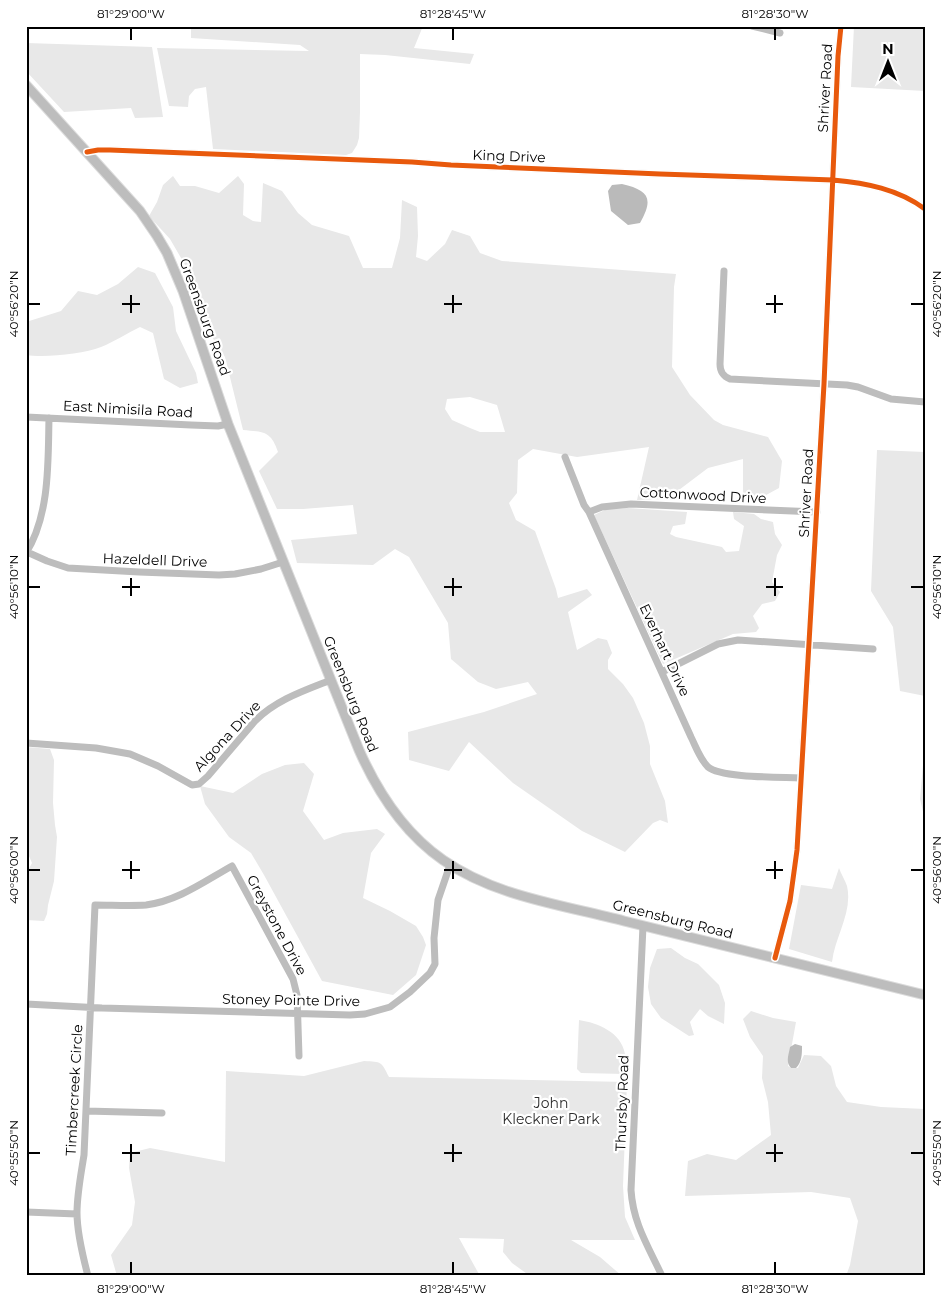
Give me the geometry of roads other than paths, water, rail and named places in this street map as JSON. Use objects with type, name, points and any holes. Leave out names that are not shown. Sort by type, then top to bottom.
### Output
[{"type":"main road","name":"Greensburg Road","points":[[26,85],[140,211],[167,253],[183,291],[228,424],[368,770],[384,799],[416,838],[450,865],[500,889],[529,898],[925,995]]},
{"type":"street","points":[[752,26],[780,33]]},
{"type":"street","name":"Shriver Road","points":[[776,958],[792,888],[797,850],[824,384],[838,56],[841,26]]},
{"type":"street","name":"King Drive","points":[[87,152],[98,150],[144,150],[451,165],[833,180],[872,185],[888,190],[903,196],[925,209]]},
{"type":"street","points":[[724,272],[720,364],[725,377],[730,379],[847,384],[891,399],[925,402]]},
{"type":"street","name":"East Nimisila Road","points":[[26,417],[218,426],[228,424]]},
{"type":"street","points":[[27,552],[37,528],[44,503],[49,418]]},
{"type":"street","name":"Everhart Drive","points":[[565,457],[584,504],[700,757],[715,772],[800,778]]},
{"type":"street","name":"Cottonwood Drive","points":[[589,512],[602,507],[631,504],[816,512]]},
{"type":"street","name":"Hazeldell Drive","points":[[27,552],[68,568],[139,572],[235,574],[283,562]]},
{"type":"street","points":[[662,672],[718,644],[744,640],[873,649]]},
{"type":"street","name":"Algona Drive","points":[[26,743],[112,750],[144,759],[192,785],[199,784],[263,713],[288,698],[331,680]]},
{"type":"street","name":"Stoney Pointe Drive","points":[[26,1004],[91,1008],[298,1014],[365,1014],[390,1007],[423,980],[435,964],[434,938],[438,900],[450,865]]},
{"type":"street","name":"Greystone Drive","points":[[95,905],[146,905],[163,901],[180,895],[232,866],[293,978],[298,995],[299,1056]]},
{"type":"street","name":"Timbercreek Circle","points":[[88,1276],[77,1214],[84,1155],[95,905]]},
{"type":"street","name":"Thursby Road","points":[[643,926],[631,1190],[635,1217],[662,1276]]},
{"type":"street","points":[[86,1111],[162,1113]]},
{"type":"street","points":[[26,1212],[77,1214]]},
{"type":"park label","name":"John Kleckner Park","points":[[551,1112]]}]
